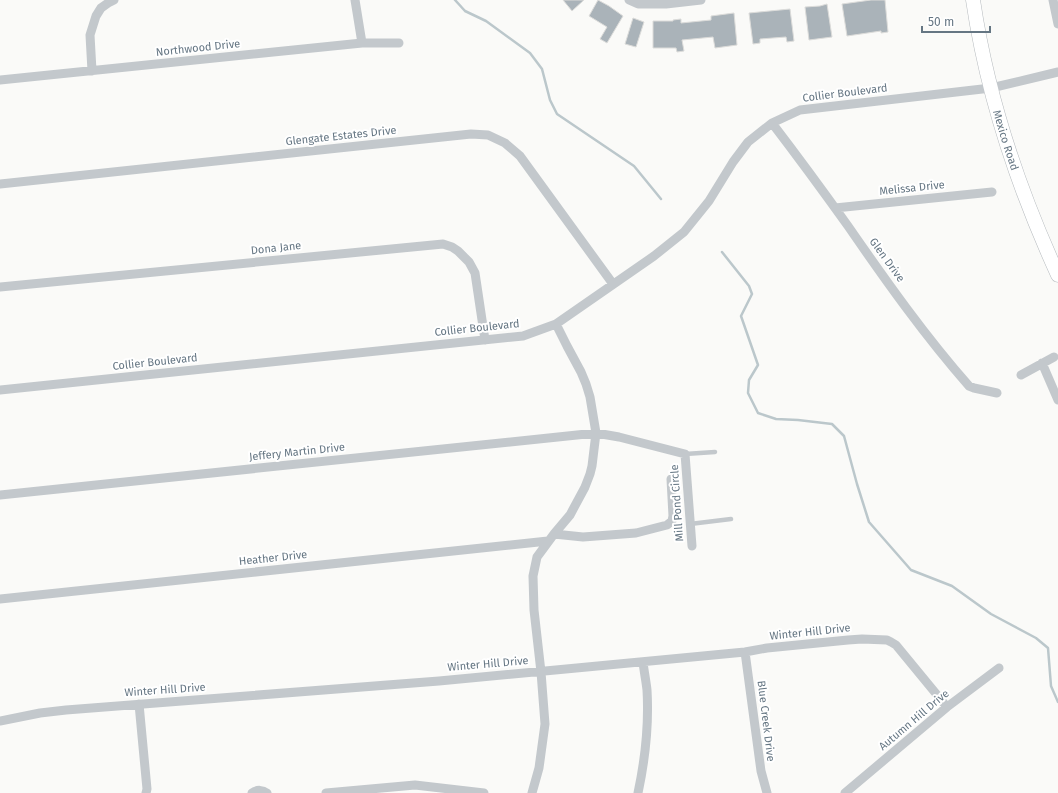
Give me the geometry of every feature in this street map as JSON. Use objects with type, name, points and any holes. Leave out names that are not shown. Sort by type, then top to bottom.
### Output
[{"type":"main road","name":"Mexico Road","points":[[973,0],[976,21],[991,88],[1010,153],[1026,200],[1058,275]]},
{"type":"street","points":[[92,71],[90,35],[96,16],[101,8],[114,0]]},
{"type":"street","points":[[355,0],[362,43]]},
{"type":"street","points":[[629,0],[638,4],[666,4],[701,0]]},
{"type":"street","points":[[1053,0],[1058,24]]},
{"type":"street","name":"Northwood Drive","points":[[0,80],[362,43],[399,43]]},
{"type":"street","name":"Collier Boulevard","points":[[0,390],[523,336],[556,324],[654,256],[684,232],[709,201],[733,162],[748,142],[772,123],[800,110],[991,88],[1058,72]]},
{"type":"street","name":"Glen Drive","points":[[772,123],[883,276],[953,368],[969,386],[996,393]]},
{"type":"street","name":"Glengate Estates Drive","points":[[0,184],[471,134],[488,135],[505,143],[520,156],[613,284]]},
{"type":"street","name":"Melissa Drive","points":[[835,208],[992,192]]},
{"type":"street","name":"Dona Jane","points":[[0,287],[443,244],[458,251],[469,262],[476,273],[485,340]]},
{"type":"street","points":[[532,793],[539,768],[545,724],[534,610],[533,576],[537,557],[548,541],[570,515],[590,474],[596,434],[590,397],[586,384],[556,324]]},
{"type":"street","points":[[1021,375],[1054,357]]},
{"type":"street","points":[[1042,364],[1058,400]]},
{"type":"street","name":"Mill Pond Circle","points":[[596,434],[619,437],[685,454],[692,546]]},
{"type":"street","name":"Jeffery Martin Drive","points":[[0,495],[596,434]]},
{"type":"street","points":[[554,534],[583,537],[607,536],[636,532],[667,525],[672,521],[673,516],[670,479]]},
{"type":"street","name":"Heather Drive","points":[[0,599],[548,541]]},
{"type":"street","name":"Winter Hill Drive","points":[[0,722],[40,713],[66,710],[541,672],[862,639],[886,640],[900,649],[947,707]]},
{"type":"street","name":"Blue Creek Drive","points":[[745,652],[761,771],[767,793]]},
{"type":"street","points":[[638,793],[647,723],[647,690],[643,662]]},
{"type":"street","name":"Autumn Hill Drive","points":[[845,793],[947,707],[999,668]]},
{"type":"street","points":[[139,704],[147,789],[146,793]]},
{"type":"street","points":[[326,793],[415,784],[484,793]]},
{"type":"street","points":[[252,793],[262,790],[267,793]]},
{"type":"lane","points":[[685,454],[715,452]]},
{"type":"lane","points":[[690,524],[731,519]]},
{"type":"building","points":[[563,0],[584,0],[572,11]]},
{"type":"building","points":[[598,0],[623,16],[607,43],[600,39],[607,27],[589,16]]},
{"type":"building","points":[[871,0],[885,0],[888,32],[881,33],[881,31],[847,36],[842,4]]},
{"type":"building","points":[[827,4],[832,37],[809,40],[805,7]]},
{"type":"building","points":[[790,9],[794,41],[787,42],[786,37],[760,39],[760,43],[753,44],[749,13]]},
{"type":"building","points":[[734,13],[737,45],[715,48],[713,37],[682,40],[684,51],[677,52],[676,48],[653,48],[653,21],[673,21],[681,19],[681,23],[711,20],[711,16]]},
{"type":"building","points":[[633,18],[644,22],[636,47],[625,44]]},
{"type":"waterway","points":[[455,0],[465,11],[486,21],[530,53],[542,69],[550,100],[557,114],[634,166],[661,199]]},
{"type":"waterway","points":[[722,252],[749,286],[752,294],[741,316],[758,365],[749,380],[748,393],[758,413],[776,419],[832,424],[844,436],[869,522],[911,570],[952,586],[991,614],[1036,638],[1048,648],[1051,686],[1058,702]]}]
